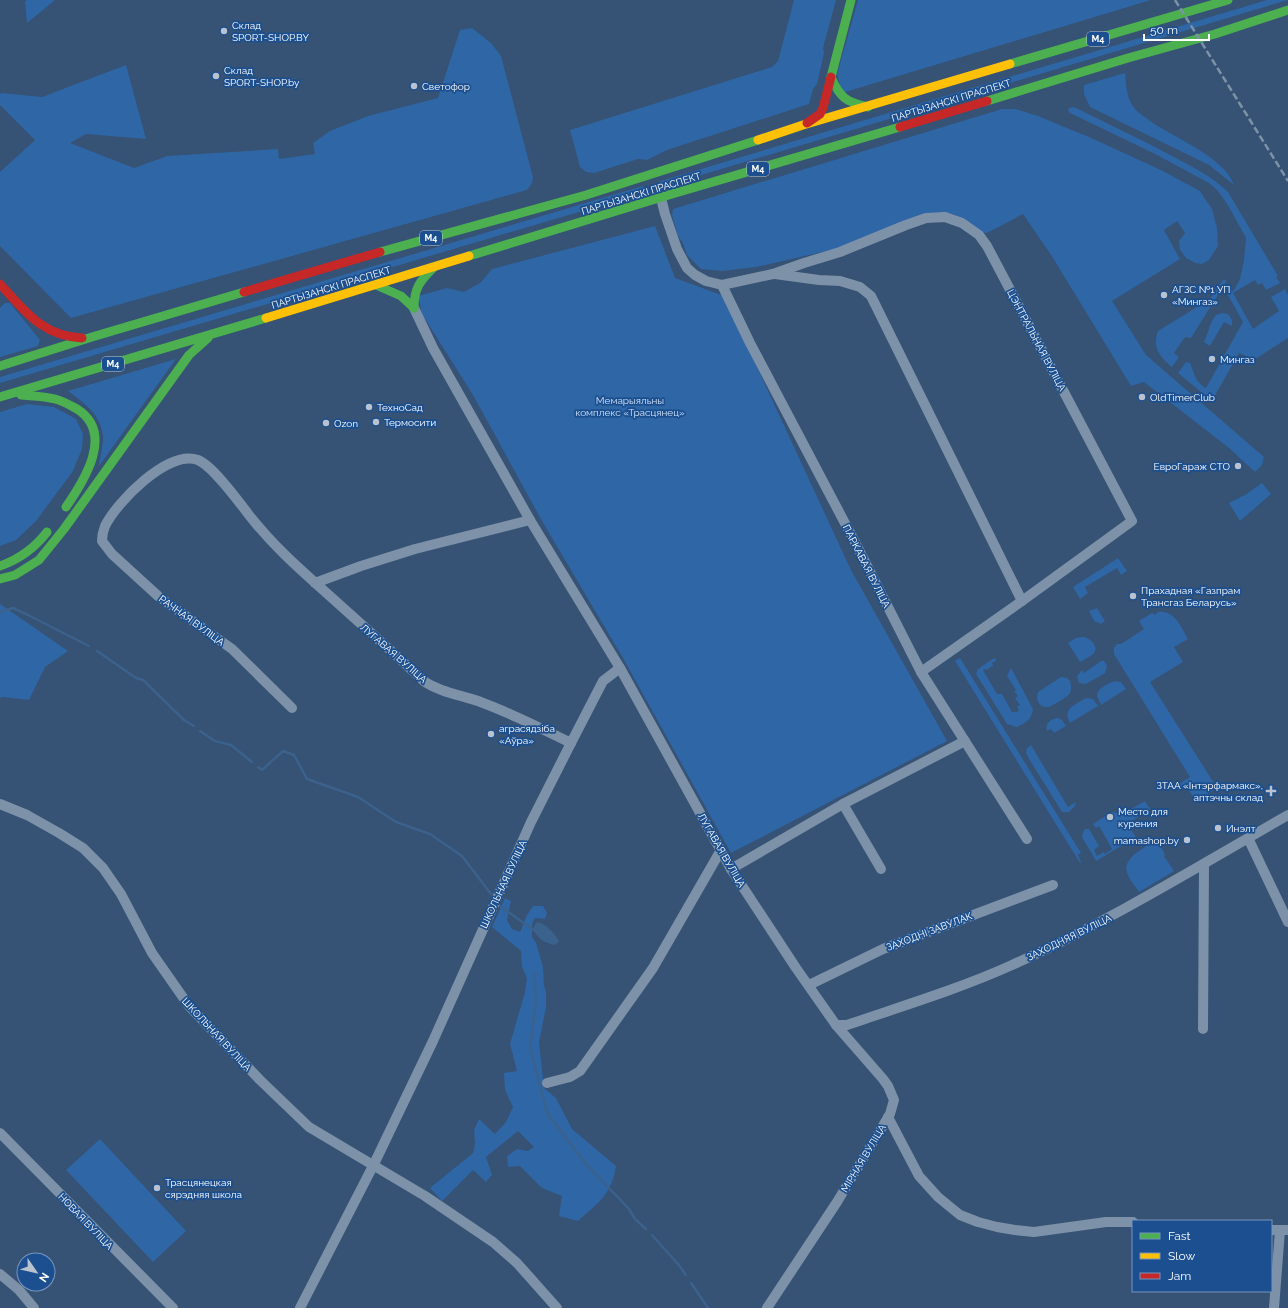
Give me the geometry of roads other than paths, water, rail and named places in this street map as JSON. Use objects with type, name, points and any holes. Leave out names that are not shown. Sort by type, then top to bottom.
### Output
[{"type":"main road","points":[[803,125],[820,114],[823,108],[851,0]]},
{"type":"main road","name":"ПАРТЫЗАНСКІ ПРАСПЕКТ","points":[[0,366],[92,337],[386,250],[652,181],[803,125],[1228,0]]},
{"type":"main road","name":"ПАРТЫЗАНСКІ ПРАСПЕКТ","points":[[0,397],[433,268],[659,198],[855,141],[1128,58],[1215,34],[1288,10]]},
{"type":"main road","points":[[831,77],[840,96],[855,104],[868,107]]},
{"type":"main road","points":[[652,181],[659,198]]},
{"type":"main road","points":[[414,308],[415,290],[433,268]]},
{"type":"main road","points":[[0,284],[37,323],[48,331],[64,337],[92,337]]},
{"type":"main road","points":[[376,285],[400,296],[414,308]]},
{"type":"main road","points":[[0,579],[15,575],[39,560],[64,529],[189,355],[214,333]]},
{"type":"main road","points":[[11,394],[45,397],[66,402],[82,411],[92,425],[96,439],[94,457],[86,476],[75,495],[61,514]]},
{"type":"main road","points":[[0,566],[16,561],[38,544],[52,526]]},
{"type":"street","points":[[659,198],[677,249],[688,268],[695,275],[706,281],[722,285]]},
{"type":"street","name":"ЦЭНТРАЛЬНАЯ ВУЛІЦА","points":[[722,285],[773,274],[804,262],[840,252],[926,218],[945,217],[962,223],[979,235],[987,246],[1132,521],[921,672]]},
{"type":"street","name":"ЦЭНТРАЛЬНАЯ ВУЛІЦА","points":[[773,274],[840,281],[860,286],[871,296],[1022,601]]},
{"type":"street","name":"ПАРКАВАЯ ВУЛІЦА","points":[[722,285],[750,343],[921,672],[1027,839]]},
{"type":"street","name":"ЛУГАВАЯ ВУЛІЦА","points":[[414,308],[437,355],[530,520],[620,668],[731,869],[836,1025]]},
{"type":"street","name":"РАЧНАЯ ВУЛІЦА","points":[[200,461],[188,458],[174,462],[154,472],[119,506],[104,528],[102,541],[112,554],[158,596],[232,648],[292,708]]},
{"type":"street","name":"ЛУГАВАЯ ВУЛІЦА","points":[[200,461],[217,476],[270,539],[315,583],[425,682],[444,692],[481,702],[507,712],[571,743]]},
{"type":"street","points":[[315,583],[414,549],[530,520]]},
{"type":"street","points":[[571,743],[603,681],[620,668]]},
{"type":"street","points":[[731,869],[843,804],[965,741]]},
{"type":"street","name":"ШКОЛЬНАЯ ВУЛІЦА","points":[[374,1164],[433,1041],[531,822],[571,743]]},
{"type":"street","name":"ШКОЛЬНАЯ ВУЛІЦА","points":[[0,804],[27,815],[59,833],[88,853],[103,868],[121,894],[152,953],[188,1006],[260,1080],[309,1127],[374,1164],[470,1225],[493,1242],[517,1263],[557,1308]]},
{"type":"street","points":[[843,804],[881,870]]},
{"type":"street","name":"ЗАХОДНЯЯ ВУЛІЦА","points":[[836,1025],[847,1025],[1011,966],[1080,933],[1288,815]]},
{"type":"street","points":[[1248,838],[1288,922]]},
{"type":"street","points":[[547,1083],[570,1077],[580,1071],[653,968],[721,850]]},
{"type":"street","points":[[1202,1029],[1204,864]]},
{"type":"street","name":"ЗАХОДНІ ЗАВУЛАК","points":[[809,985],[883,949],[1053,885]]},
{"type":"street","name":"МІРНАЯ ВУЛІЦА","points":[[767,1308],[837,1202],[888,1117],[894,1100],[888,1086],[836,1025]]},
{"type":"street","points":[[888,1117],[919,1176],[938,1197],[960,1215],[978,1222],[998,1227],[1034,1232],[1106,1222],[1132,1222]]},
{"type":"street","name":"НОВАЯ ВУЛІЦА","points":[[0,1133],[173,1308]]},
{"type":"street","points":[[300,1308],[374,1164]]},
{"type":"street","points":[[1274,1308],[1280,1230]]},
{"type":"street","points":[[0,1274],[19,1290],[34,1308]]},
{"type":"street","name":"МІРНАЯ ВУЛІЦА","points":[[774,1308],[776,1294]]},
{"type":"waterway","points":[[0,612],[13,608],[89,646]]},
{"type":"waterway","points":[[97,651],[136,678],[143,680],[184,720],[194,726]]},
{"type":"waterway","points":[[200,731],[215,741],[231,745],[252,762]]},
{"type":"waterway","points":[[258,767],[262,770],[283,751],[294,755],[307,779],[358,797],[396,822],[430,834],[462,856],[491,894]]},
{"type":"waterway","points":[[500,906],[535,931]]},
{"type":"waterway","points":[[534,973],[536,1000],[530,1047],[547,1113],[585,1163],[629,1209],[635,1219],[646,1229]]},
{"type":"waterway","points":[[652,1235],[686,1275]]},
{"type":"waterway","points":[[691,1283],[708,1308]]},
{"type":"railway","points":[[1175,0],[1288,181]]},
{"type":"place","name":"Склад SPORT-SHOP.BY","points":[[224,31]]},
{"type":"place","name":"Склад SPORT-SHOP.by","points":[[216,76]]},
{"type":"place","name":"Светофор","points":[[414,86]]},
{"type":"place","name":"АГЗС №1 УП «Мингаз»","points":[[1164,295]]},
{"type":"place","name":"Мингаз","points":[[1212,359]]},
{"type":"place","name":"OldTimerClub","points":[[1142,397]]},
{"type":"place","name":"ТехноСад","points":[[369,407]]},
{"type":"place","name":"Термосити","points":[[376,422]]},
{"type":"place","name":"Ozon","points":[[326,423]]},
{"type":"place","name":"ЕвроГараж СТО","points":[[1238,466]]},
{"type":"place","name":"Прахадная «Газпрам Трансгаз Беларусь»","points":[[1133,596]]},
{"type":"place","name":"аграсядзіба «Аўра»","points":[[491,734]]},
{"type":"place","name":"ЗТАА «Інтэрфармакс», аптэчны склад","points":[[1271,791]]},
{"type":"place","name":"Место для курения","points":[[1110,817]]},
{"type":"place","name":"Инэлт","points":[[1218,828]]},
{"type":"place","name":"mamashop.by","points":[[1187,840]]},
{"type":"place","name":"Трасцянецкая сярэдняя школа","points":[[157,1188]]},
{"type":"park label","name":"Мемарыяльны комплекс «Трасцянец»","points":[[630,406]]}]
